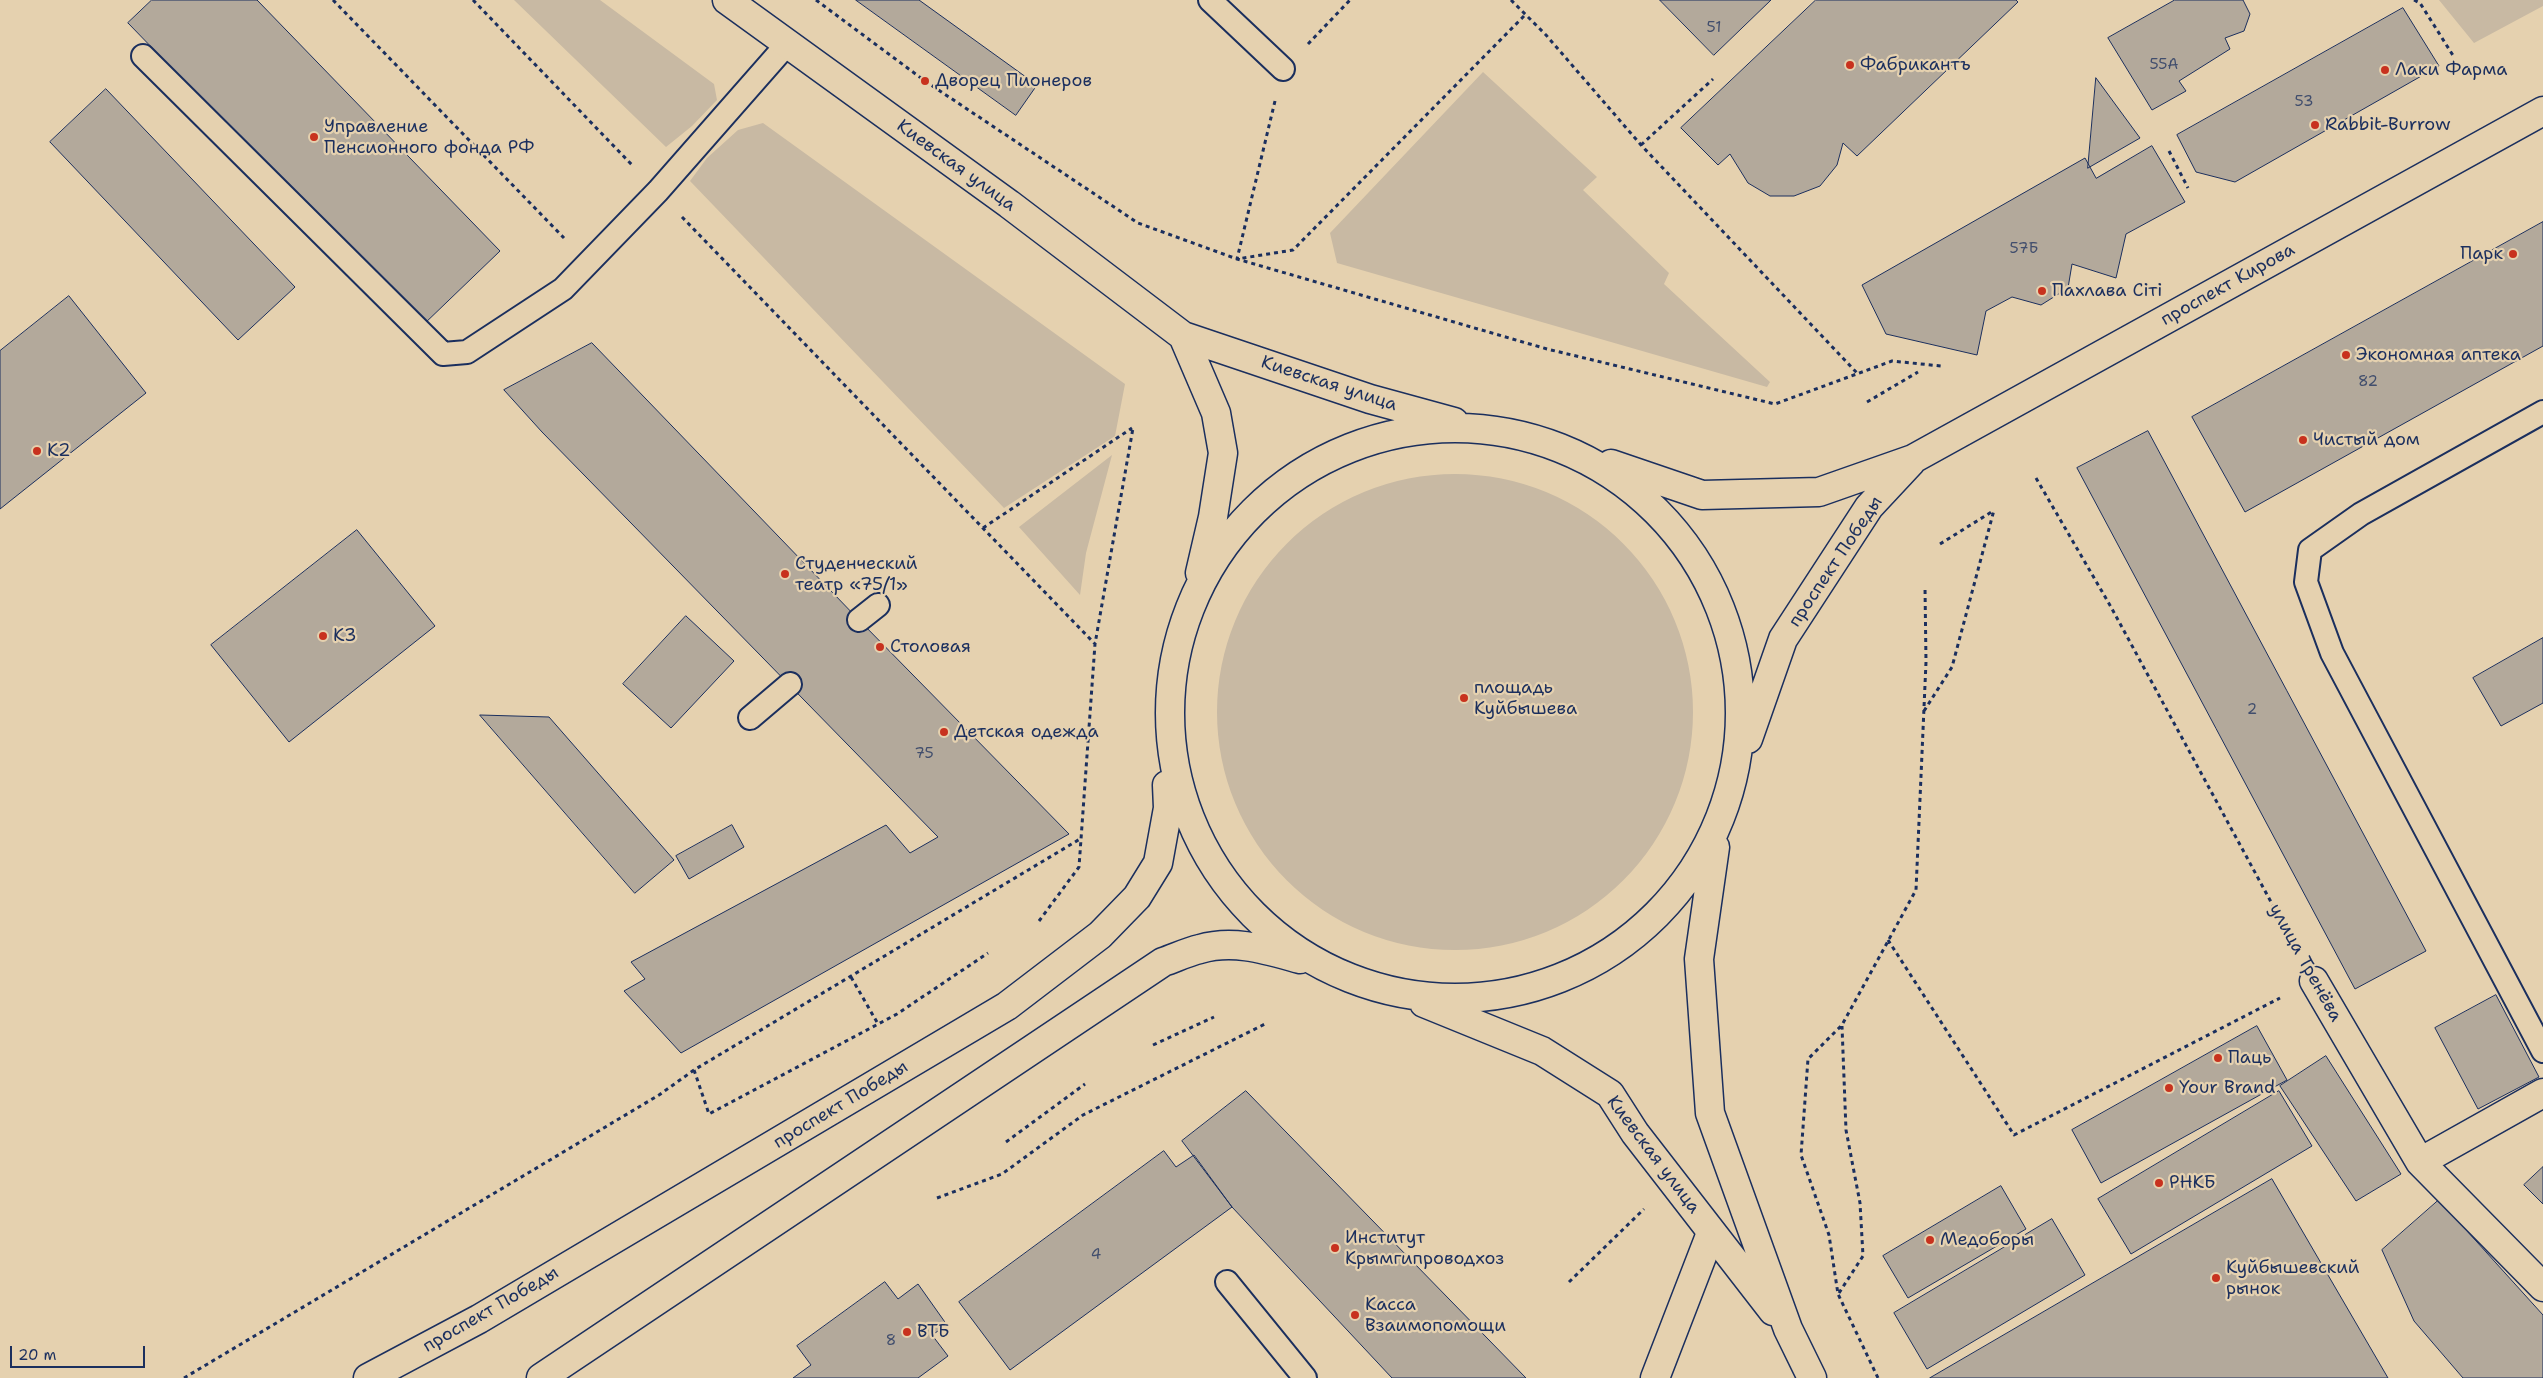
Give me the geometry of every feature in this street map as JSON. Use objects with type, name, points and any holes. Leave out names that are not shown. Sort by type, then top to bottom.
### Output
[{"type":"main road","name":"Киевская улица","points":[[727,0],[1009,204],[1183,336],[1370,399],[1477,429]]},
{"type":"main road","name":"проспект Кирова","points":[[1913,459],[2543,111]]},
{"type":"main road","name":"Киевская улица","points":[[1183,336],[1216,413],[1223,453],[1213,517],[1198,582]]},
{"type":"main road","points":[[541,1378],[1163,962],[1200,948],[1230,945],[1260,948],[1397,992],[1454,998],[1511,993],[1553,984],[1601,958],[1659,914],[1695,871],[1717,828],[1728,797],[1742,724],[1738,659],[1717,596],[1684,540],[1637,493],[1582,457],[1527,435],[1477,429],[1410,432],[1347,450],[1288,482],[1240,527],[1198,582],[1181,631],[1170,676],[1166,722],[1181,810],[1199,850],[1256,916],[1291,946],[1330,969]]},
{"type":"main road","name":"проспект Победы","points":[[1527,435],[1702,495],[1819,492],[1913,459]]},
{"type":"main road","name":"проспект Победы","points":[[1728,797],[1783,639],[1869,507],[1913,459]]},
{"type":"main road","name":"проспект Победы","points":[[368,1378],[479,1319],[1007,1006],[1100,935],[1137,897],[1158,863],[1168,808],[1166,722]]},
{"type":"main road","name":"Киевская улица","points":[[1717,828],[1699,959],[1710,1113],[1788,1330],[1812,1378]]},
{"type":"main road","name":"улица Тренёва","points":[[2314,981],[2420,1162],[2543,1287]]},
{"type":"main road","name":"Киевская улица","points":[[1397,992],[1542,1051],[1610,1094],[1635,1133],[1788,1330]]},
{"type":"main road","points":[[2420,1162],[2543,1093]]},
{"type":"main road","points":[[1655,1378],[1711,1233]]},
{"type":"lane","points":[[1210,0],[1283,69]]},
{"type":"lane","points":[[143,56],[443,354],[467,352],[563,289],[658,191],[788,43]]},
{"type":"lane","points":[[2543,412],[2361,514],[2310,550],[2306,582],[2332,653],[2543,1050]]},
{"type":"lane","points":[[859,620],[878,605]]},
{"type":"lane","points":[[750,718],[790,684]]},
{"type":"lane","points":[[1226,1282],[1305,1378]]},
{"type":"path","points":[[332,0],[588,262]]},
{"type":"path","points":[[474,0],[1096,644]]},
{"type":"path","points":[[816,0],[925,81],[1138,223],[1237,259],[1547,349],[1775,404],[1892,361],[1941,366]]},
{"type":"path","points":[[1237,259],[1283,69],[1350,0]]},
{"type":"path","points":[[1511,0],[1546,35],[1641,145],[1856,373]]},
{"type":"path","points":[[2414,0],[2420,3],[2454,56]]},
{"type":"path","points":[[1237,259],[1293,250],[1525,15]]},
{"type":"path","points":[[1641,145],[1712,79]]},
{"type":"path","points":[[2169,151],[2188,188]]},
{"type":"path","points":[[1867,402],[1918,372]]},
{"type":"path","points":[[983,528],[1133,428],[1096,644],[1079,867],[1039,921]]},
{"type":"path","name":"улица Тренёва","points":[[2036,478],[2111,607],[2314,981]]},
{"type":"path","points":[[1924,711],[1952,667],[1994,510],[1940,544]]},
{"type":"path","points":[[1878,1378],[1838,1294],[1829,1236],[1802,1155],[1808,1059],[1842,1025],[1916,890],[1924,711],[1925,587]]},
{"type":"path","points":[[184,1378],[1080,839]]},
{"type":"path","points":[[1888,940],[2014,1135],[2314,981]]},
{"type":"path","points":[[694,1070],[709,1114],[878,1024],[988,953]]},
{"type":"path","points":[[851,978],[878,1024]]},
{"type":"path","points":[[1153,1046],[1214,1017]]},
{"type":"path","points":[[937,1198],[1002,1174],[1083,1115],[1267,1023]]},
{"type":"path","points":[[1838,1294],[1863,1256],[1860,1203],[1846,1130],[1842,1025]]},
{"type":"path","points":[[1006,1142],[1085,1084]]},
{"type":"path","points":[[1569,1282],[1644,1210]]},
{"type":"shaded area","points":[[514,0],[600,0],[714,84],[717,100],[692,126],[666,147]]},
{"type":"shaded area","points":[[2439,0],[2543,0],[2543,6],[2474,43]]},
{"type":"shaded area","points":[[1483,72],[1597,177],[1583,190],[1669,273],[1664,284],[1770,382],[1767,387],[1337,263],[1330,233]]},
{"type":"shaded area","points":[[763,123],[1125,384],[1115,436],[1004,508],[690,181],[707,158],[738,130]]},
{"type":"shaded area","points":[[1112,455],[1086,553],[1080,595],[1019,527]]},
{"type":"shaded area","points":[[1455,474],[1501,479],[1546,493],[1587,515],[1606,528],[1623,544],[1639,561],[1652,580],[1674,621],[1688,666],[1693,712],[1688,758],[1674,803],[1652,844],[1639,863],[1623,880],[1606,896],[1587,909],[1546,931],[1501,945],[1455,950],[1409,945],[1364,931],[1323,909],[1304,896],[1287,880],[1271,863],[1258,844],[1236,803],[1222,758],[1217,712],[1222,666],[1236,621],[1258,580],[1271,561],[1287,544],[1304,528],[1323,515],[1364,493],[1409,479]]},
{"type":"building","name":"Управление Пенсионного фонда РФ","points":[[152,0],[257,0],[500,251],[422,326],[128,23]]},
{"type":"building","points":[[856,0],[919,0],[1037,85],[1016,115]]},
{"type":"building","points":[[1660,0],[1771,0],[1714,55]]},
{"type":"building","name":"Фабрикантъ","points":[[1816,0],[2016,0],[2018,2],[1857,156],[1843,143],[1837,165],[1820,186],[1794,196],[1770,196],[1748,183],[1730,154],[1718,165],[1681,128]]},
{"type":"building","points":[[2175,0],[2243,0],[2250,14],[2244,31],[2225,38],[2230,49],[2179,81],[2186,91],[2152,110],[2108,38]]},
{"type":"building","points":[[2403,8],[2439,66],[2235,182],[2196,172],[2177,135]]},
{"type":"building","points":[[2096,78],[2140,138],[2088,168]]},
{"type":"building","points":[[106,89],[295,287],[238,340],[50,142]]},
{"type":"building","points":[[2152,146],[2185,202],[2126,234],[2116,278],[2072,264],[2068,288],[2041,305],[2012,297],[1986,311],[1977,355],[1886,334],[1862,285],[2085,158],[2096,178]]},
{"type":"building","points":[[2543,222],[2543,346],[2245,512],[2192,417]]},
{"type":"building","name":"К2","points":[[69,296],[146,393],[0,509],[0,351]]},
{"type":"building","points":[[592,343],[859,620],[1069,834],[681,1053],[624,991],[645,979],[631,962],[886,825],[910,853],[938,837],[542,432],[504,390]]},
{"type":"building","points":[[2148,431],[2426,951],[2355,989],[2077,468]]},
{"type":"building","name":"К3","points":[[357,530],[435,626],[289,742],[211,645]]},
{"type":"building","points":[[686,616],[734,661],[671,728],[623,684]]},
{"type":"building","points":[[2543,638],[2543,703],[2501,726],[2473,678]]},
{"type":"building","points":[[480,715],[549,717],[674,860],[635,893]]},
{"type":"building","points":[[732,825],[744,847],[689,879],[676,856]]},
{"type":"building","points":[[2496,995],[2539,1077],[2478,1109],[2435,1028]]},
{"type":"building","points":[[2257,1026],[2287,1080],[2101,1183],[2072,1130]]},
{"type":"building","points":[[2326,1056],[2401,1174],[2356,1201],[2280,1086]]},
{"type":"building","points":[[1246,1091],[1526,1378],[1392,1378],[1232,1207],[1182,1141]]},
{"type":"building","points":[[2279,1091],[2312,1146],[2131,1254],[2098,1199]]},
{"type":"building","points":[[1164,1151],[1176,1167],[1194,1155],[1232,1207],[1010,1370],[959,1302]]},
{"type":"building","points":[[2543,1167],[2543,1204],[2524,1185]]},
{"type":"building","name":"Куйбышевский рынок","points":[[2272,1179],[2388,1378],[1930,1378]]},
{"type":"building","points":[[2001,1186],[2026,1229],[1908,1298],[1883,1256]]},
{"type":"building","points":[[2439,1200],[2543,1315],[2543,1378],[2463,1378],[2414,1321],[2382,1250]]},
{"type":"building","points":[[2052,1219],[2085,1275],[1927,1369],[1894,1313]]},
{"type":"building","points":[[885,1282],[898,1299],[918,1284],[947,1325],[932,1335],[948,1356],[918,1378],[793,1378],[811,1365],[797,1346]]},
{"type":"place","name":"Фабрикантъ","points":[[1850,65]]},
{"type":"place","name":"Лаки Фарма","points":[[2385,70]]},
{"type":"place","name":"Дворец Пионеров","points":[[925,81]]},
{"type":"place","name":"Rabbit-Burrow","points":[[2315,125]]},
{"type":"place","name":"Управление Пенсионного фонда РФ","points":[[314,137]]},
{"type":"place","name":"Парк","points":[[2513,254]]},
{"type":"place","name":"Пахлава Сіті","points":[[2042,291]]},
{"type":"place","name":"Экономная аптека","points":[[2346,355]]},
{"type":"place","name":"Чистый дом","points":[[2303,440]]},
{"type":"place","name":"К2","points":[[37,451]]},
{"type":"place","name":"Студенческий театр «75/1»","points":[[785,574]]},
{"type":"place","name":"К3","points":[[323,636]]},
{"type":"place","name":"Столовая","points":[[880,647]]},
{"type":"place","name":"площадь Куйбышева","points":[[1464,698]]},
{"type":"place","name":"Детская одежда","points":[[944,732]]},
{"type":"place","name":"Паць","points":[[2218,1058]]},
{"type":"place","name":"Your Brand","points":[[2169,1088]]},
{"type":"place","name":"РНКБ","points":[[2159,1183]]},
{"type":"place","name":"Медоборы","points":[[1930,1240]]},
{"type":"place","name":"Институт Крымгипроводхоз","points":[[1335,1248]]},
{"type":"place","name":"Куйбышевский рынок","points":[[2216,1278]]},
{"type":"place","name":"Касса Взаимопомощи","points":[[1355,1315]]},
{"type":"place","name":"ВТБ","points":[[907,1332]]}]
